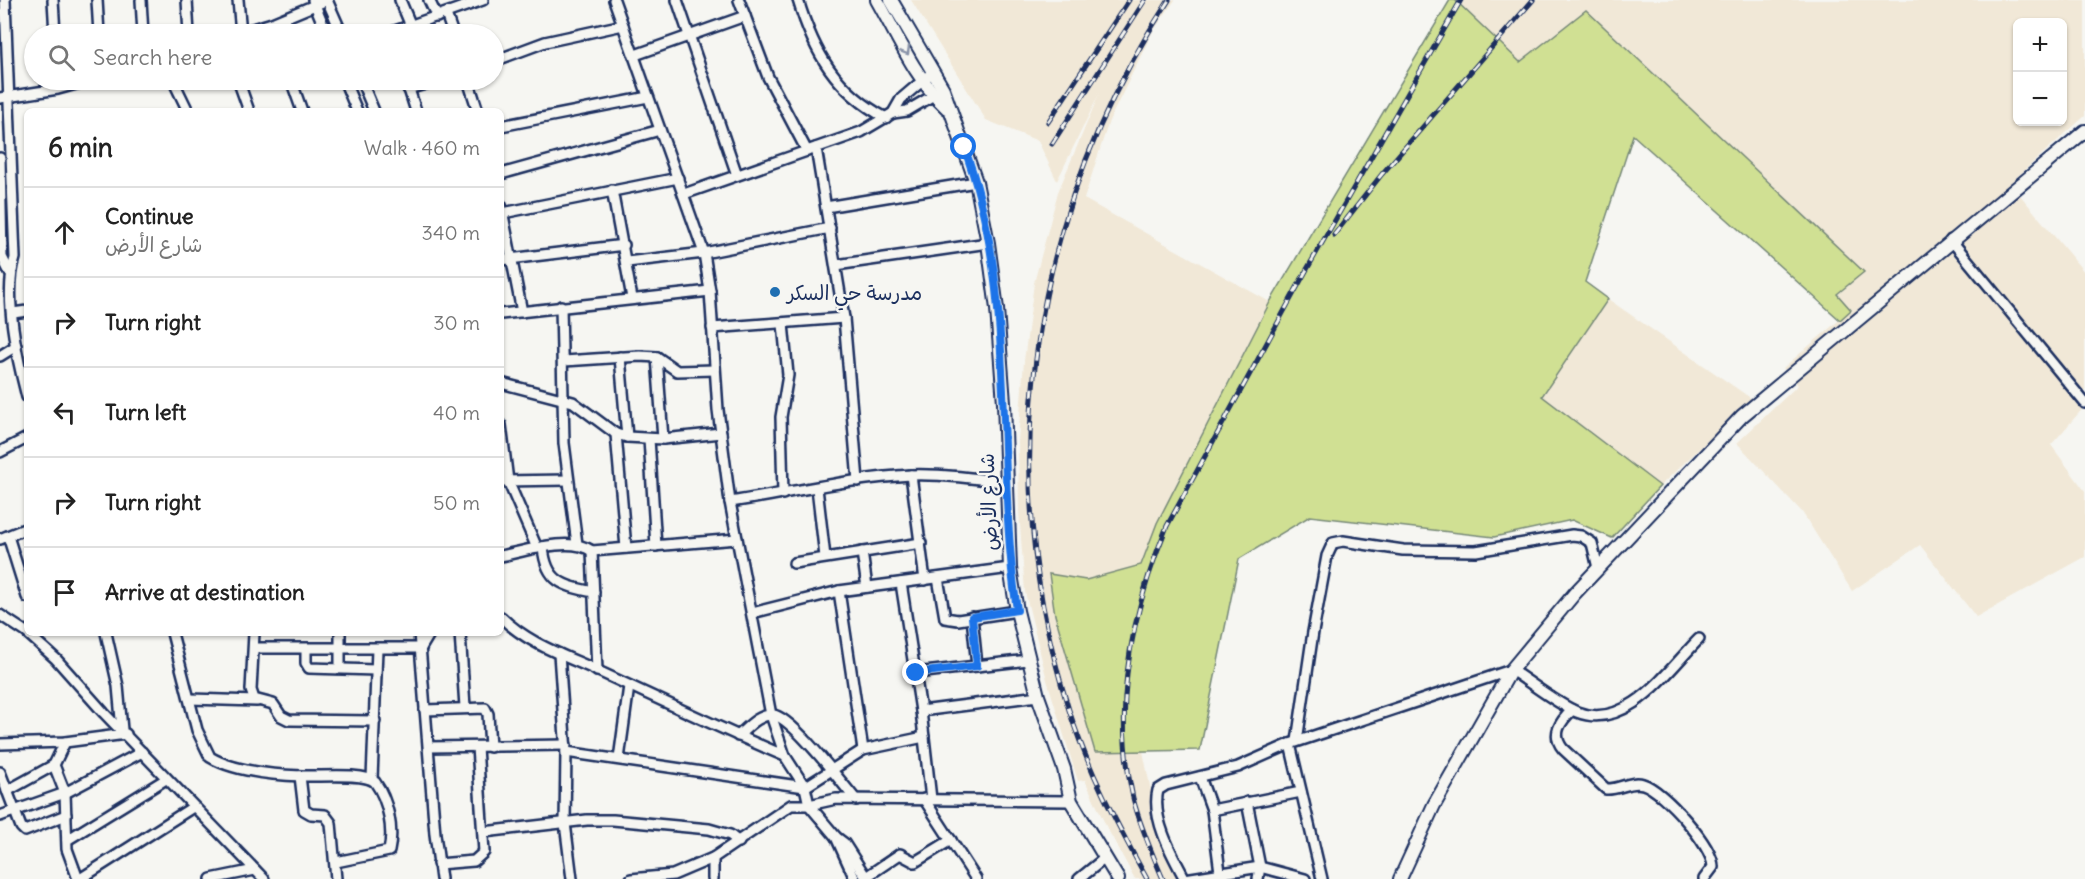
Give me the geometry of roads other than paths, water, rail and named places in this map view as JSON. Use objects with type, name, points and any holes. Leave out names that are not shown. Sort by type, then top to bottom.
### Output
[{"type":"main road","name":"شارع الأرض","points":[[877,0],[923,81],[938,93],[948,109],[976,182],[988,243],[1004,393],[1010,568],[1017,610],[1038,696],[1064,769],[1071,801],[1118,879]]},
{"type":"main road","name":"شارع الأرض","points":[[891,0],[934,71],[938,93]]},
{"type":"main road","points":[[1400,879],[1434,805],[1511,670],[1598,568],[1742,416],[1951,240],[2084,134]]},
{"type":"street","points":[[5,0],[4,98],[15,258],[10,273],[16,345],[24,383]]},
{"type":"street","points":[[53,0],[54,24]]},
{"type":"street","points":[[97,0],[98,24]]},
{"type":"street","points":[[141,0],[142,24]]},
{"type":"street","points":[[187,0],[188,24]]},
{"type":"street","points":[[238,0],[238,24]]},
{"type":"street","points":[[269,24],[314,2],[327,0],[338,24]]},
{"type":"street","points":[[400,0],[410,24]]},
{"type":"street","points":[[429,0],[447,24]]},
{"type":"street","points":[[416,24],[468,3],[483,0]]},
{"type":"street","points":[[614,0],[704,253],[710,291],[715,370],[730,502],[771,715],[785,756],[805,787],[808,805],[844,843],[866,878],[900,854],[915,862],[951,840]]},
{"type":"street","points":[[677,0],[737,175]]},
{"type":"street","points":[[739,0],[768,77],[812,150],[826,207],[844,318],[858,481]]},
{"type":"street","points":[[798,0],[807,27],[826,66],[854,98],[889,116]]},
{"type":"street","points":[[314,2],[323,24]]},
{"type":"street","points":[[635,55],[746,16]]},
{"type":"street","points":[[504,57],[545,42],[623,25]]},
{"type":"street","points":[[889,116],[901,99],[934,71]]},
{"type":"street","points":[[4,98],[35,90]]},
{"type":"street","points":[[178,90],[187,108]]},
{"type":"street","points":[[242,90],[248,108]]},
{"type":"street","points":[[295,90],[301,108]]},
{"type":"street","points":[[348,90],[356,108]]},
{"type":"street","points":[[365,90],[373,108]]},
{"type":"street","points":[[409,90],[415,108]]},
{"type":"street","points":[[471,90],[477,108]]},
{"type":"street","points":[[684,194],[861,132],[889,116],[907,111],[938,93]]},
{"type":"street","points":[[504,125],[648,97]]},
{"type":"street","points":[[504,173],[660,129]]},
{"type":"street","points":[[0,158],[1,257],[10,273]]},
{"type":"street","points":[[504,209],[678,178]]},
{"type":"street","points":[[826,207],[976,182]]},
{"type":"street","points":[[612,190],[632,298]]},
{"type":"street","points":[[627,262],[704,253],[830,228]]},
{"type":"street","points":[[504,234],[506,260],[522,312]]},
{"type":"street","points":[[1951,240],[2085,403]]},
{"type":"street","points":[[1,243],[14,244]]},
{"type":"street","points":[[836,265],[988,243]]},
{"type":"street","points":[[506,260],[624,245]]},
{"type":"street","points":[[1,257],[24,258]]},
{"type":"street","points":[[504,314],[710,291]]},
{"type":"street","points":[[561,306],[568,480],[577,544]]},
{"type":"street","points":[[13,313],[24,311]]},
{"type":"street","points":[[712,328],[844,318]]},
{"type":"street","points":[[783,324],[788,375],[781,417],[783,494]]},
{"type":"street","points":[[0,356],[16,345]]},
{"type":"street","points":[[620,357],[627,437]]},
{"type":"street","points":[[564,361],[657,357],[677,371],[715,370]]},
{"type":"street","points":[[657,357],[663,439]]},
{"type":"street","points":[[504,384],[564,398],[584,408],[616,434],[627,437],[663,439],[721,433]]},
{"type":"street","points":[[616,434],[626,548]]},
{"type":"street","points":[[649,439],[656,546]]},
{"type":"street","points":[[0,452],[24,440]]},
{"type":"street","points":[[730,502],[858,481],[911,475],[944,475],[1007,483]]},
{"type":"street","points":[[911,475],[925,580]]},
{"type":"street","points":[[568,480],[505,481],[540,548],[546,567],[554,578],[572,588],[594,592]]},
{"type":"street","points":[[817,488],[825,557]]},
{"type":"street","points":[[24,529],[4,538],[24,589]]},
{"type":"street","points":[[1322,879],[1301,792],[1293,743],[1312,633],[1328,556],[1333,543],[1343,542],[1403,550],[1476,551],[1572,535],[1581,536],[1592,543],[1598,568]]},
{"type":"street","points":[[504,555],[577,544],[592,551],[737,539]]},
{"type":"street","points":[[794,562],[921,543]]},
{"type":"street","points":[[592,551],[597,671]]},
{"type":"street","points":[[862,552],[867,587]]},
{"type":"street","points":[[752,613],[839,591],[1010,568]]},
{"type":"street","points":[[938,578],[945,618],[972,617],[1017,610]]},
{"type":"street","points":[[901,583],[921,711],[928,799],[976,879]]},
{"type":"street","points":[[839,591],[863,750]]},
{"type":"street","points":[[0,616],[24,633]]},
{"type":"street","points":[[972,617],[977,666]]},
{"type":"street","points":[[504,620],[514,630],[559,654],[785,756]]},
{"type":"street","points":[[504,630],[514,630]]},
{"type":"street","points":[[29,636],[42,645],[166,779],[264,879]]},
{"type":"street","points":[[39,636],[42,645]]},
{"type":"street","points":[[106,636],[118,687],[124,732]]},
{"type":"street","points":[[173,636],[202,745],[210,757],[237,768],[300,776],[372,778]]},
{"type":"street","points":[[254,636],[251,690],[257,701]]},
{"type":"street","points":[[340,636],[340,668]]},
{"type":"street","points":[[419,636],[441,879]]},
{"type":"street","points":[[421,648],[428,636]]},
{"type":"street","points":[[460,636],[465,707]]},
{"type":"street","points":[[1305,879],[1260,867],[1185,879],[1162,827],[1156,794],[1158,790],[1166,785],[1254,761],[1293,743],[1511,670],[1572,710],[1595,715],[1616,711],[1635,703],[1700,639]]},
{"type":"street","points":[[254,648],[306,650],[421,648]]},
{"type":"street","points":[[336,862],[389,851],[391,839],[387,809],[380,788],[372,778],[377,649]]},
{"type":"street","points":[[306,650],[306,663],[309,668],[375,670]]},
{"type":"street","points":[[559,654],[566,749],[565,823],[572,879]]},
{"type":"street","points":[[916,673],[1028,660]]},
{"type":"street","points":[[619,759],[629,686]]},
{"type":"street","points":[[921,711],[1038,696]]},
{"type":"street","points":[[190,699],[257,701],[273,704],[282,717],[290,720],[375,721]]},
{"type":"street","points":[[425,710],[465,707],[486,709],[490,747]]},
{"type":"street","points":[[1572,710],[1558,726],[1557,743],[1606,789],[1641,783],[1662,794],[1710,852],[1713,867],[1704,879]]},
{"type":"street","points":[[738,736],[763,716],[771,715],[788,721],[856,800]]},
{"type":"street","points":[[0,744],[64,742],[124,732]]},
{"type":"street","points":[[429,747],[566,749],[805,787],[832,772],[863,750],[924,737]]},
{"type":"street","points":[[7,790],[54,765],[64,742]]},
{"type":"street","points":[[438,864],[474,861],[481,857],[485,848],[477,747]]},
{"type":"street","points":[[0,816],[65,793],[142,752]]},
{"type":"street","points":[[54,765],[65,793],[67,849],[84,878],[193,807]]},
{"type":"street","points":[[0,772],[21,827],[28,831],[66,815]]},
{"type":"street","points":[[300,776],[304,810],[311,814],[326,815],[331,823],[336,879]]},
{"type":"street","points":[[1200,777],[1212,810],[1220,872]]},
{"type":"street","points":[[67,840],[166,779]]},
{"type":"street","points":[[1212,810],[1301,792]]},
{"type":"street","points":[[631,879],[673,877],[740,842],[782,809],[796,804],[808,805],[836,799],[1071,801]]},
{"type":"street","points":[[1246,802],[1260,867],[1258,879]]},
{"type":"street","points":[[484,831],[613,819],[699,828],[724,833],[740,842]]},
{"type":"street","points":[[836,837],[855,879]]},
{"type":"street","points":[[713,858],[713,879]]},
{"type":"street","points":[[1078,879],[1105,858]]},
{"type":"street","points":[[211,879],[255,870]]},
{"type":"railway","points":[[1048,122],[1129,0]]},
{"type":"railway","points":[[1052,144],[1145,0]]},
{"type":"railway","points":[[1147,879],[1114,817],[1077,732],[1045,619],[1033,527],[1030,435],[1038,343],[1056,254],[1084,166],[1122,81],[1169,0]]},
{"type":"railway","points":[[1163,879],[1133,798],[1127,764],[1125,729],[1125,694],[1135,625],[1155,558],[1167,526],[1306,271],[1461,0]]},
{"type":"railway","points":[[1334,235],[1382,174],[1533,0]]},
{"type":"place","name":"مدرسة حي السكر","points":[[775,292]]}]
